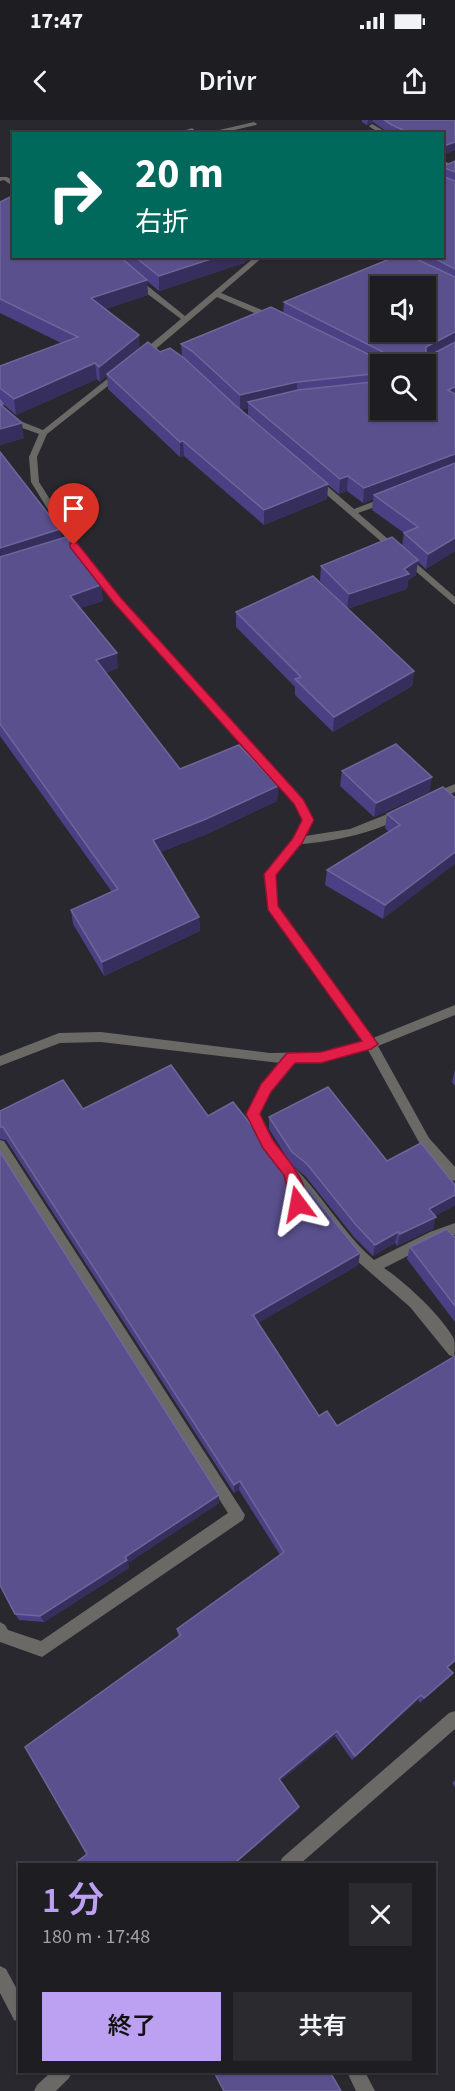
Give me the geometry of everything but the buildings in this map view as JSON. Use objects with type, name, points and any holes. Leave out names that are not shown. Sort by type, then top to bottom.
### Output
[{"type":"street","points":[[214,132],[254,122],[262,132]]},
{"type":"street","points":[[372,126],[382,132]]},
{"type":"street","points":[[136,362],[158,348],[185,319],[259,258]]},
{"type":"street","points":[[126,272],[185,319]]},
{"type":"street","points":[[216,294],[280,321]]},
{"type":"street","points":[[126,369],[45,433],[33,457],[35,482],[74,545],[117,601],[298,802],[308,820],[298,840],[270,874],[272,907],[371,1044],[424,1142],[455,1176]]},
{"type":"street","points":[[0,406],[17,423],[45,433]]},
{"type":"street","points":[[309,475],[455,602]]},
{"type":"street","points":[[354,512],[396,496]]},
{"type":"street","points":[[63,549],[74,545]]},
{"type":"street","points":[[298,840],[325,840],[380,823],[455,788]]},
{"type":"street","points":[[0,1061],[59,1038],[101,1037],[270,1058],[321,1057],[371,1044],[455,1010]]},
{"type":"street","points":[[292,1057],[266,1088],[253,1114],[268,1144],[290,1171],[310,1190],[359,1255],[399,1286],[421,1308],[454,1352]]},
{"type":"street","points":[[0,1145],[238,1515],[42,1649],[3,1636],[0,1630]]},
{"type":"street","points":[[290,1171],[296,1188],[298,1204]]},
{"type":"street","points":[[372,1267],[435,1236],[455,1229]]},
{"type":"street","points":[[289,1863],[455,1719]]},
{"type":"street","points":[[0,1976],[18,2010]]},
{"type":"street","points":[[357,2073],[366,2091]]},
{"type":"route","points":[[74,545],[117,601],[298,802],[308,820],[298,840],[270,874],[272,907],[371,1044],[321,1057],[292,1057],[266,1088],[253,1114],[268,1144],[290,1171],[296,1188],[298,1204]]}]
